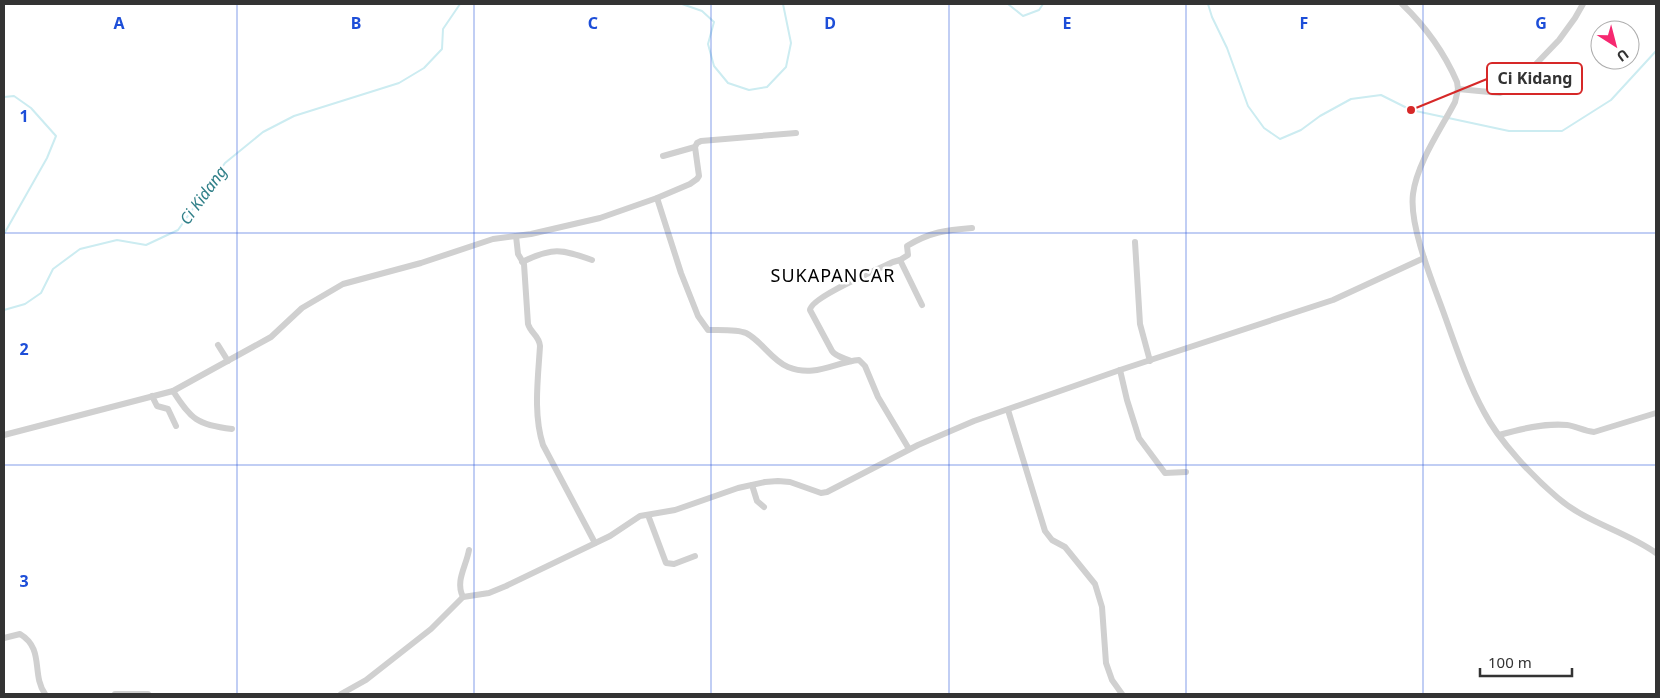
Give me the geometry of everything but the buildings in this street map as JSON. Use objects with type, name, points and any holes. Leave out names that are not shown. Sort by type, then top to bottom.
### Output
[{"type":"street","points":[[1402,4],[1417,18],[1436,43],[1454,74],[1458,89],[1455,102],[1416,178],[1412,196],[1413,213],[1424,258],[1472,386],[1484,412],[1511,451],[1556,497],[1572,509],[1608,528],[1639,541],[1656,553]]},
{"type":"street","points":[[1458,89],[1500,93],[1513,88],[1559,40],[1583,4]]},
{"type":"street","points":[[4,435],[173,390],[271,337],[304,306],[343,284],[421,263],[493,239],[600,218],[657,198],[690,184],[697,179],[699,176],[695,148],[697,143],[707,140],[796,133]]},
{"type":"street","points":[[663,156],[695,148]]},
{"type":"street","points":[[657,198],[681,273],[698,316],[708,330],[742,332],[788,367],[820,371],[860,360],[865,366],[878,397],[909,449]]},
{"type":"street","points":[[851,361],[835,355],[810,310],[811,306],[835,290],[900,260],[908,254],[907,246],[929,234],[972,228]]},
{"type":"street","points":[[516,236],[518,254],[524,264],[528,324],[531,331],[540,340],[537,402],[540,434],[543,445],[596,543]]},
{"type":"street","points":[[1135,242],[1140,324],[1150,361]]},
{"type":"street","points":[[522,262],[538,254],[557,250],[592,260]]},
{"type":"street","points":[[340,694],[373,674],[431,628],[463,597],[492,592],[610,536],[638,517],[676,510],[752,485],[778,480],[798,483],[821,493],[827,492],[909,449],[974,421],[1120,370],[1333,300],[1424,258]]},
{"type":"street","points":[[900,260],[922,306]]},
{"type":"street","points":[[218,345],[228,361]]},
{"type":"street","points":[[1120,370],[1139,438],[1165,472],[1186,472]]},
{"type":"street","points":[[173,390],[194,419],[206,425],[232,429]]},
{"type":"street","points":[[152,396],[157,406],[168,409],[176,426]]},
{"type":"street","points":[[1008,410],[1045,531],[1052,540],[1065,547],[1095,584],[1102,607],[1106,663],[1112,680],[1122,694]]},
{"type":"street","points":[[1499,435],[1554,425],[1578,427],[1594,432],[1656,413]]},
{"type":"street","points":[[752,485],[757,501],[764,507]]},
{"type":"street","points":[[648,515],[666,563],[674,564],[695,556]]},
{"type":"street","points":[[463,597],[459,582],[464,572],[469,550]]},
{"type":"street","points":[[4,638],[20,634],[30,641],[38,662],[38,680],[45,694]]},
{"type":"street","points":[[115,694],[148,694]]},
{"type":"waterway","name":"Ci Kidang","points":[[4,310],[25,304],[41,293],[53,269],[80,249],[117,240],[146,245],[178,230],[225,163],[263,132],[294,116],[399,83],[424,68],[442,49],[443,29],[460,4]]},
{"type":"waterway","name":"Ci Kidang","points":[[682,4],[702,11],[714,22],[708,44],[714,66],[728,83],[749,90],[767,87],[786,67],[791,43],[783,4]]},
{"type":"waterway","name":"Ci Kidang","points":[[1008,4],[1023,16],[1039,10],[1043,4]]},
{"type":"waterway","name":"Ci Kidang","points":[[1208,4],[1227,48],[1248,106],[1264,128],[1280,139],[1301,130],[1320,116],[1351,99],[1381,95],[1411,110],[1509,131],[1562,131],[1611,100],[1656,51]]},
{"type":"waterway","name":"Ci Kidang","points":[[4,97],[14,96],[31,108],[56,136],[47,158],[4,234]]},
{"type":"place","name":"Ci Kidang","points":[[1411,110]]},
{"type":"district","name":"SUKAPANCAR","points":[[833,276]]}]
